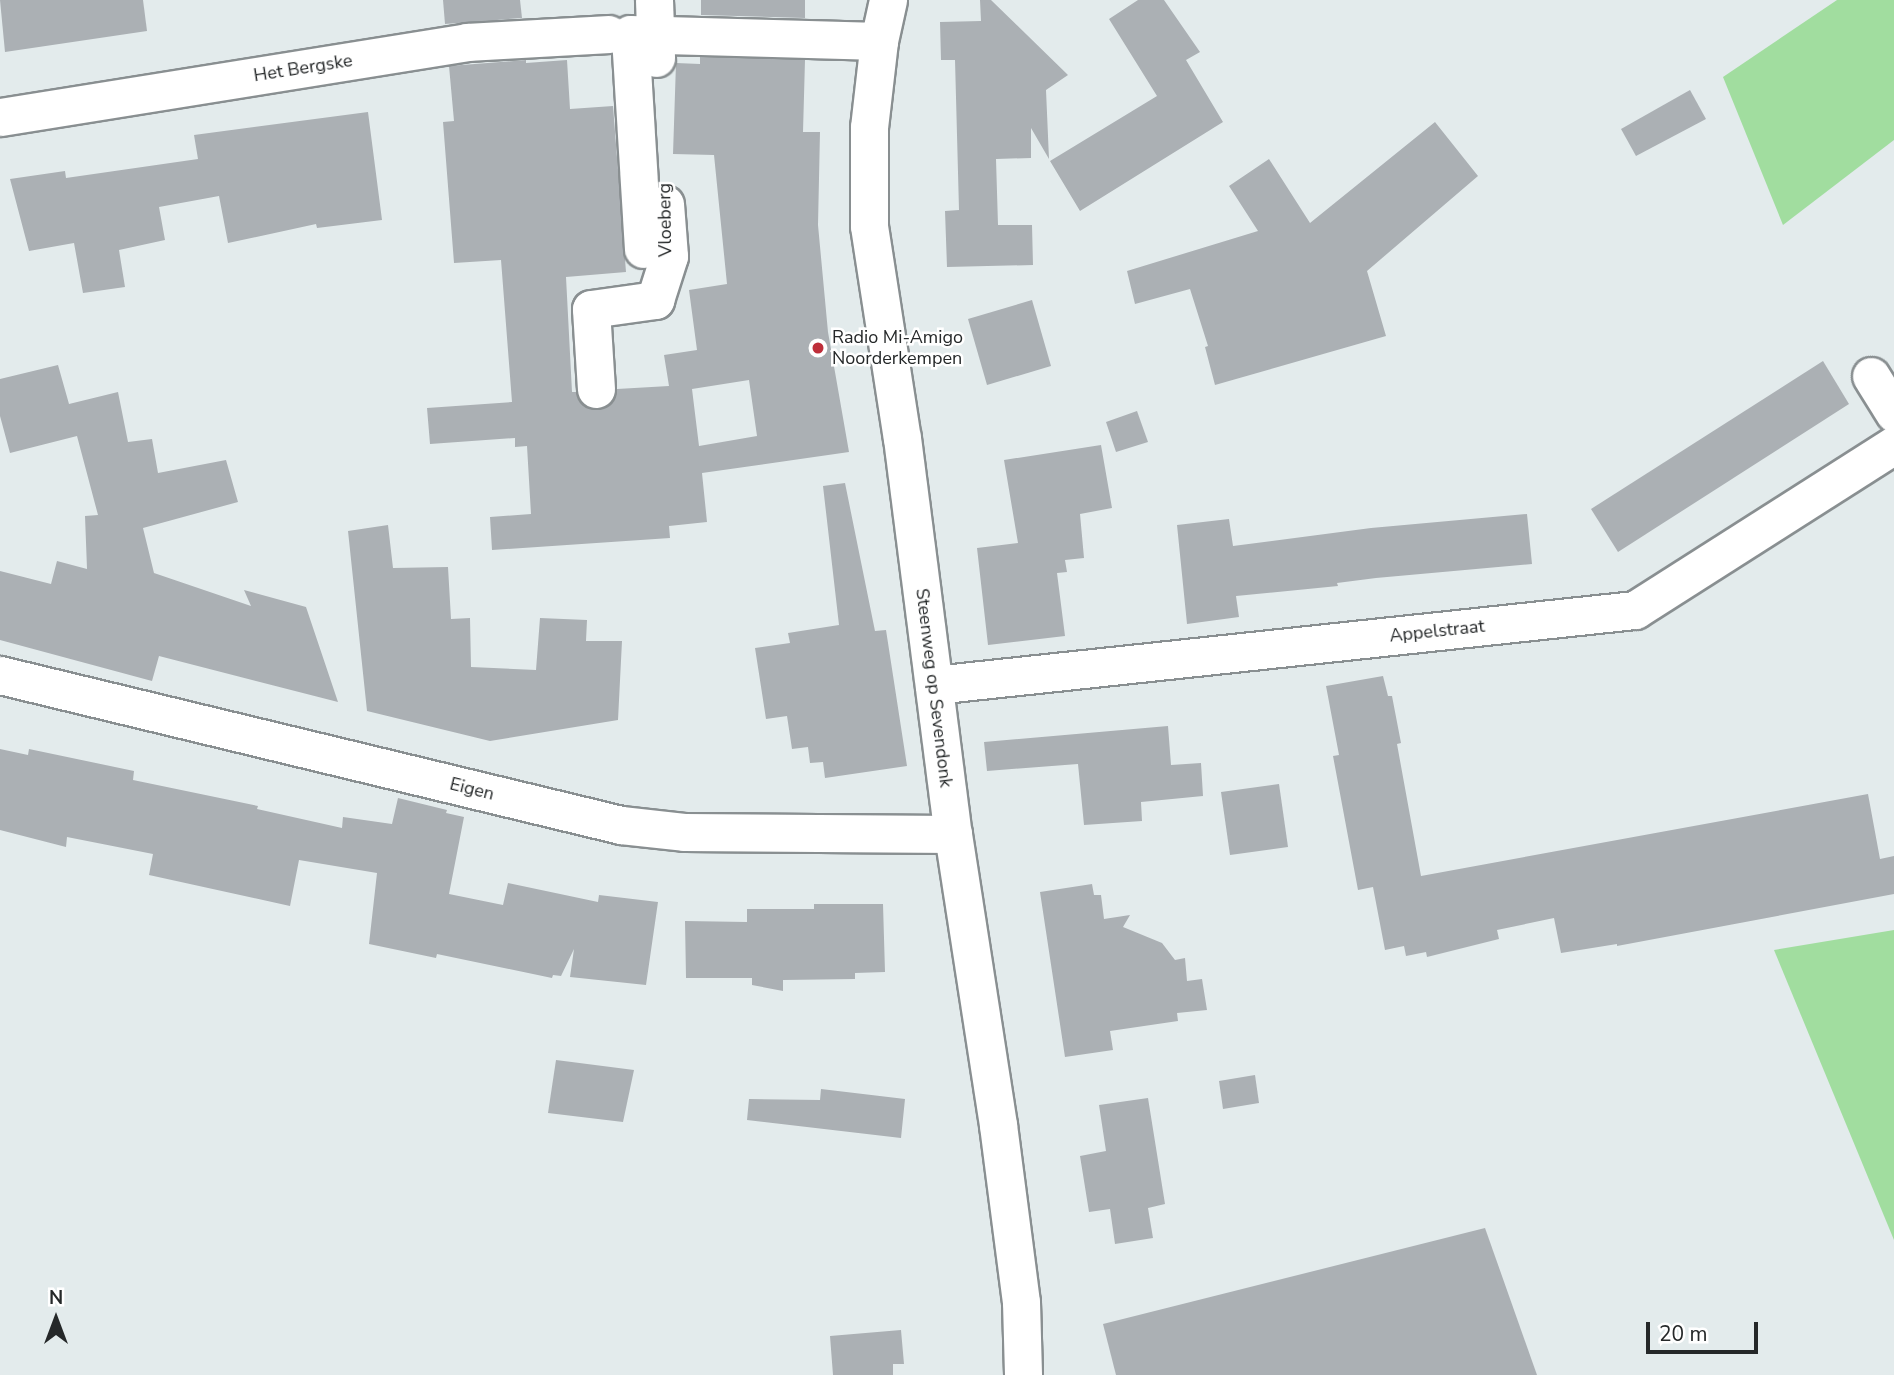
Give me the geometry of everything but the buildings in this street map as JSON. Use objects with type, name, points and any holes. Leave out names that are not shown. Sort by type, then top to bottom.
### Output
[{"type":"street","name":"Steenweg op Sevendonk","points":[[888,0],[879,41],[869,127],[869,226],[902,438],[953,834],[998,1125],[1021,1302],[1023,1375]]},
{"type":"street","name":"Vloeberg","points":[[596,389],[591,309],[655,300],[669,256],[654,18]]},
{"type":"street","name":"Vloeberg","points":[[643,250],[631,34],[654,18],[879,41]]},
{"type":"street","name":"Het Bergske","points":[[0,117],[467,42],[608,34]]},
{"type":"street","points":[[1871,376],[1894,413]]},
{"type":"street","name":"Appelstraat","points":[[934,685],[1635,610],[1894,445]]},
{"type":"street","name":"Eigen","points":[[0,675],[621,825],[684,832],[953,834]]},
{"type":"green space","points":[[1837,0],[1894,0],[1894,140],[1783,225],[1723,77]]},
{"type":"green space","points":[[1894,930],[1894,1240],[1774,950]]},
{"type":"place","name":"Radio Mi-Amigo Noorderkempen","points":[[818,348]]}]
